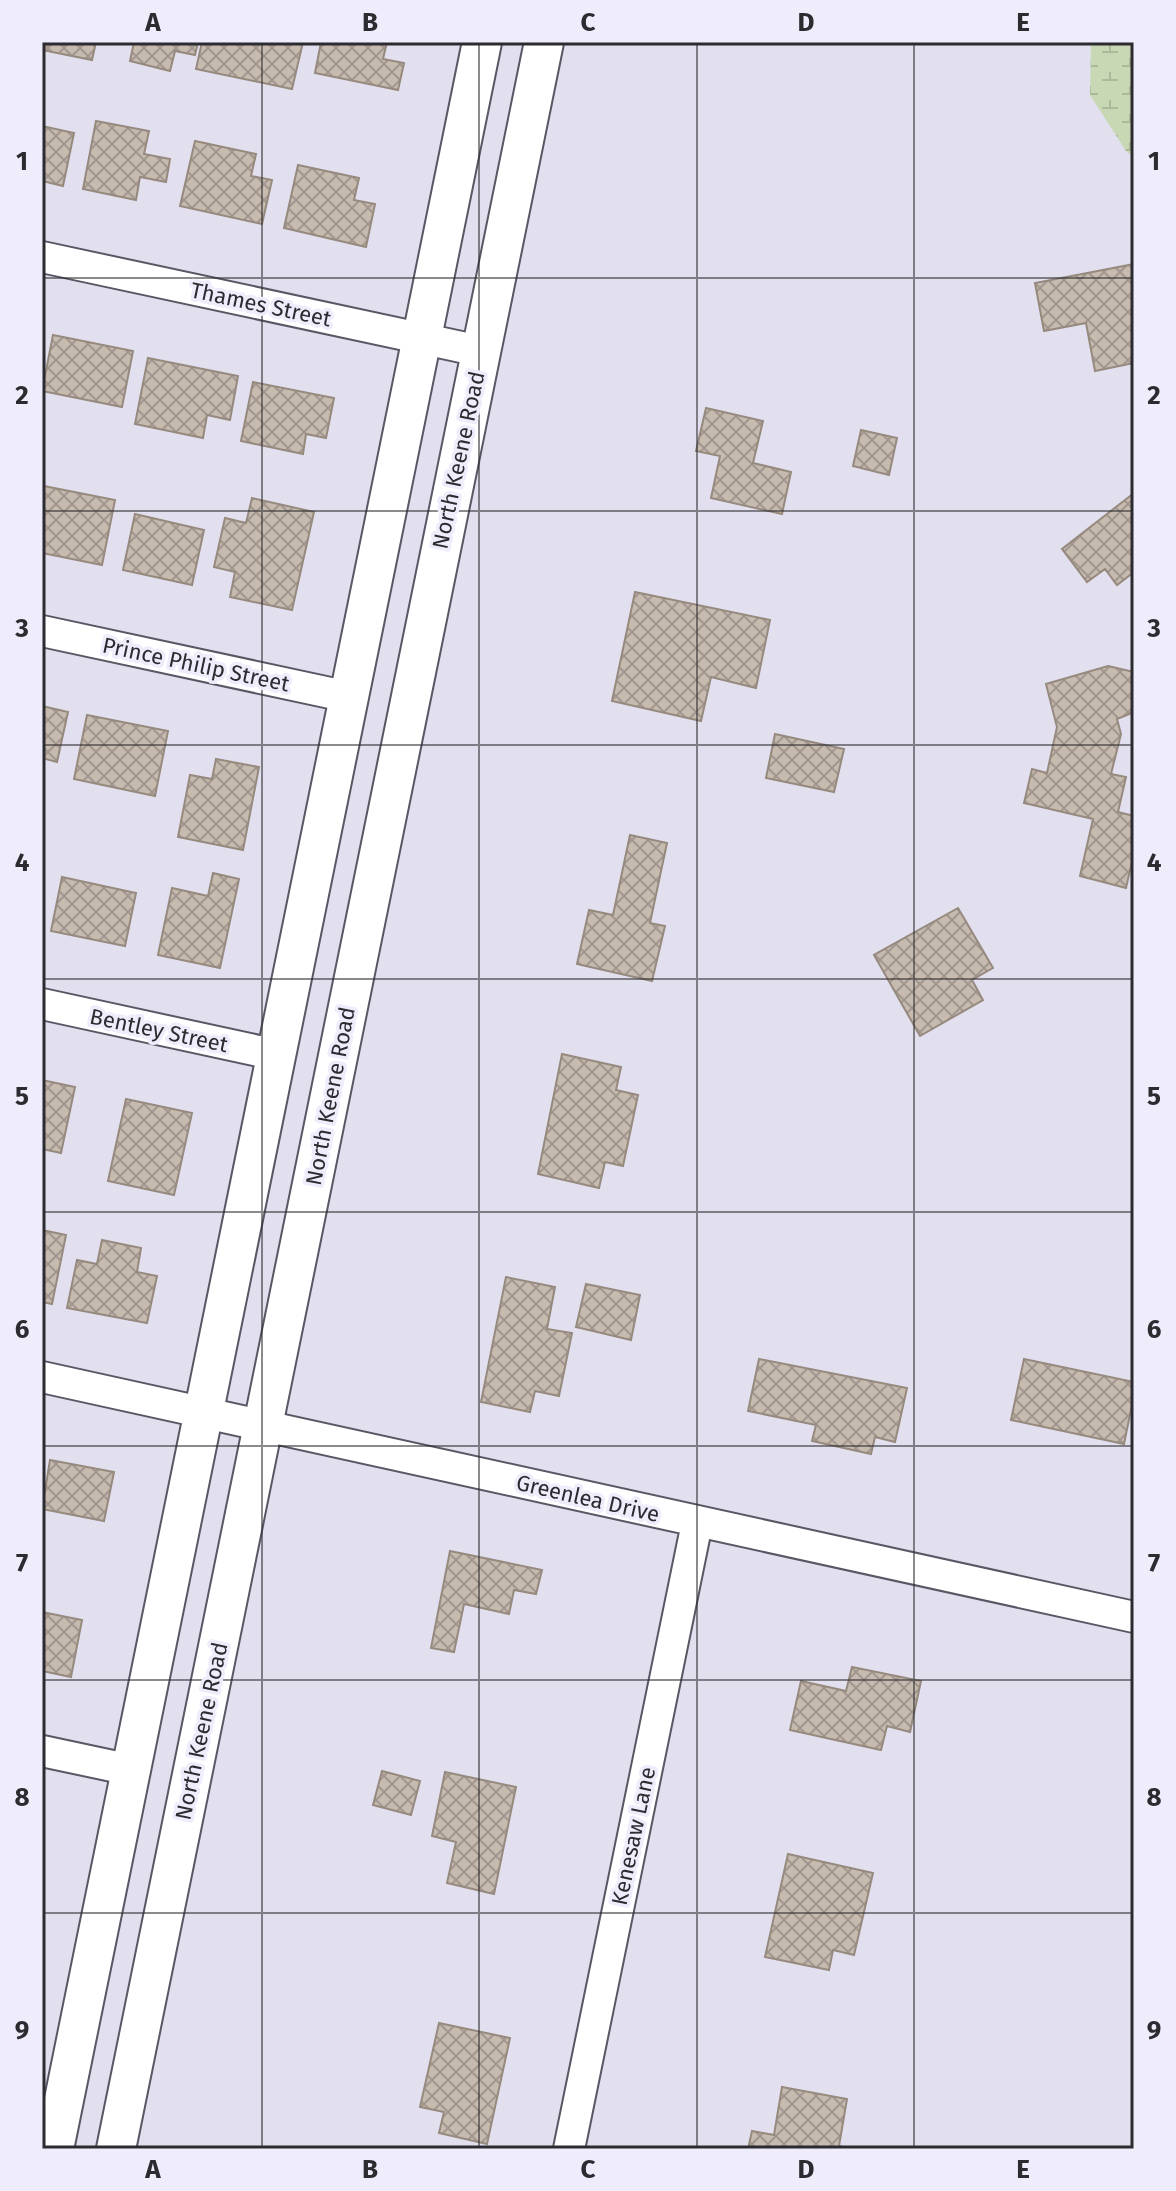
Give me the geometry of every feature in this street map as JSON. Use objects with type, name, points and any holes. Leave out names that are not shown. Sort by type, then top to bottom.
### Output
[{"type":"main road","points":[[54,2149],[482,42]]},
{"type":"main road","points":[[520,159],[525,42]]},
{"type":"main road","name":"North Keene Road","points":[[116,2149],[544,42]]},
{"type":"street","name":"Thames Street","points":[[42,257],[480,351]]},
{"type":"street","name":"Prince Philip Street","points":[[42,631],[349,697]]},
{"type":"street","name":"Bentley Street","points":[[42,1004],[277,1055]]},
{"type":"street","name":"Greenlea Drive","points":[[42,1377],[1134,1617]]},
{"type":"street","name":"Kenesaw Lane","points":[[569,2149],[697,1523]]},
{"type":"street","points":[[42,1751],[131,1770]]},
{"type":"green space","points":[[1096,42],[1134,42],[1134,158],[1126,151],[1090,95],[1091,44],[1096,45]]},
{"type":"building","points":[[42,42],[96,42],[92,60],[42,50]]},
{"type":"building","points":[[134,42],[198,42],[195,55],[175,51],[170,71],[130,61]]},
{"type":"building","points":[[202,42],[303,42],[292,89],[196,69]]},
{"type":"building","points":[[321,42],[387,42],[383,59],[404,63],[398,90],[315,73]]},
{"type":"building","points":[[96,121],[149,131],[144,154],[170,159],[166,182],[140,177],[136,200],[83,189]]},
{"type":"building","points":[[42,126],[74,133],[63,186],[42,181]]},
{"type":"building","points":[[195,141],[256,154],[251,176],[272,180],[262,224],[180,206]]},
{"type":"building","points":[[298,165],[359,178],[354,200],[375,204],[366,247],[284,228]]},
{"type":"building","points":[[1134,264],[1134,363],[1095,371],[1086,323],[1044,331],[1035,283]]},
{"type":"building","points":[[53,335],[133,351],[122,407],[42,391]]},
{"type":"building","points":[[148,358],[238,376],[230,420],[207,415],[203,438],[135,424]]},
{"type":"building","points":[[253,382],[334,398],[326,438],[306,434],[303,454],[241,441]]},
{"type":"building","points":[[706,408],[763,421],[753,463],[791,472],[782,514],[711,498],[720,456],[696,451]]},
{"type":"building","points":[[861,430],[897,438],[889,475],[853,466]]},
{"type":"building","points":[[44,486],[115,500],[102,565],[42,553]]},
{"type":"building","points":[[1134,493],[1134,572],[1117,585],[1105,569],[1087,582],[1062,549]]},
{"type":"building","points":[[252,498],[314,512],[292,610],[230,597],[235,572],[214,567],[225,518],[246,523]]},
{"type":"building","points":[[135,514],[204,530],[192,585],[123,570]]},
{"type":"building","points":[[635,592],[770,620],[756,688],[711,677],[701,721],[612,701]]},
{"type":"building","points":[[1108,666],[1134,672],[1134,712],[1117,719],[1121,734],[1111,774],[1126,777],[1118,812],[1134,816],[1134,853],[1126,888],[1080,876],[1093,819],[1024,803],[1032,769],[1047,773],[1057,727],[1046,684]]},
{"type":"building","points":[[42,706],[68,712],[57,762],[42,758]]},
{"type":"building","points":[[87,715],[168,731],[155,796],[74,779]]},
{"type":"building","points":[[775,734],[844,749],[834,792],[766,778]]},
{"type":"building","points":[[216,759],[259,767],[243,850],[178,837],[190,775],[212,779]]},
{"type":"building","points":[[630,835],[667,843],[650,923],[665,926],[652,981],[577,964],[589,910],[613,915]]},
{"type":"building","points":[[213,873],[239,879],[220,968],[158,955],[172,888],[208,896]]},
{"type":"building","points":[[62,877],[136,893],[125,946],[51,931]]},
{"type":"building","points":[[958,908],[993,968],[972,980],[983,1000],[920,1036],[874,955]]},
{"type":"building","points":[[562,1054],[621,1067],[616,1090],[638,1095],[623,1166],[605,1162],[599,1188],[538,1174]]},
{"type":"building","points":[[42,1080],[75,1087],[61,1153],[42,1149]]},
{"type":"building","points":[[126,1099],[192,1113],[174,1195],[108,1181]]},
{"type":"building","points":[[42,1230],[66,1235],[52,1304],[42,1302]]},
{"type":"building","points":[[102,1240],[141,1248],[137,1272],[157,1276],[147,1323],[67,1308],[77,1260],[97,1264]]},
{"type":"building","points":[[506,1277],[555,1287],[547,1329],[572,1333],[559,1396],[535,1391],[530,1412],[481,1402]]},
{"type":"building","points":[[586,1284],[640,1295],[631,1340],[576,1327]]},
{"type":"building","points":[[759,1359],[907,1388],[895,1442],[875,1437],[871,1454],[812,1441],[816,1425],[748,1411]]},
{"type":"building","points":[[1024,1359],[1134,1382],[1124,1444],[1011,1420]]},
{"type":"building","points":[[50,1460],[114,1472],[104,1521],[42,1509]]},
{"type":"building","points":[[450,1551],[542,1570],[536,1594],[514,1590],[509,1614],[464,1604],[454,1652],[431,1648]]},
{"type":"building","points":[[42,1612],[82,1620],[71,1677],[42,1671]]},
{"type":"building","points":[[852,1667],[921,1681],[910,1732],[887,1726],[881,1750],[790,1730],[801,1681],[846,1691]]},
{"type":"building","points":[[382,1771],[420,1781],[411,1815],[373,1805]]},
{"type":"building","points":[[445,1772],[516,1787],[494,1894],[447,1883],[456,1842],[432,1836]]},
{"type":"building","points":[[788,1854],[873,1873],[854,1955],[833,1950],[829,1970],[765,1957]]},
{"type":"building","points":[[439,2023],[510,2038],[487,2144],[439,2133],[444,2112],[420,2107]]},
{"type":"building","points":[[782,2087],[847,2099],[839,2146],[853,2149],[748,2149],[752,2131],[774,2135]]}]
